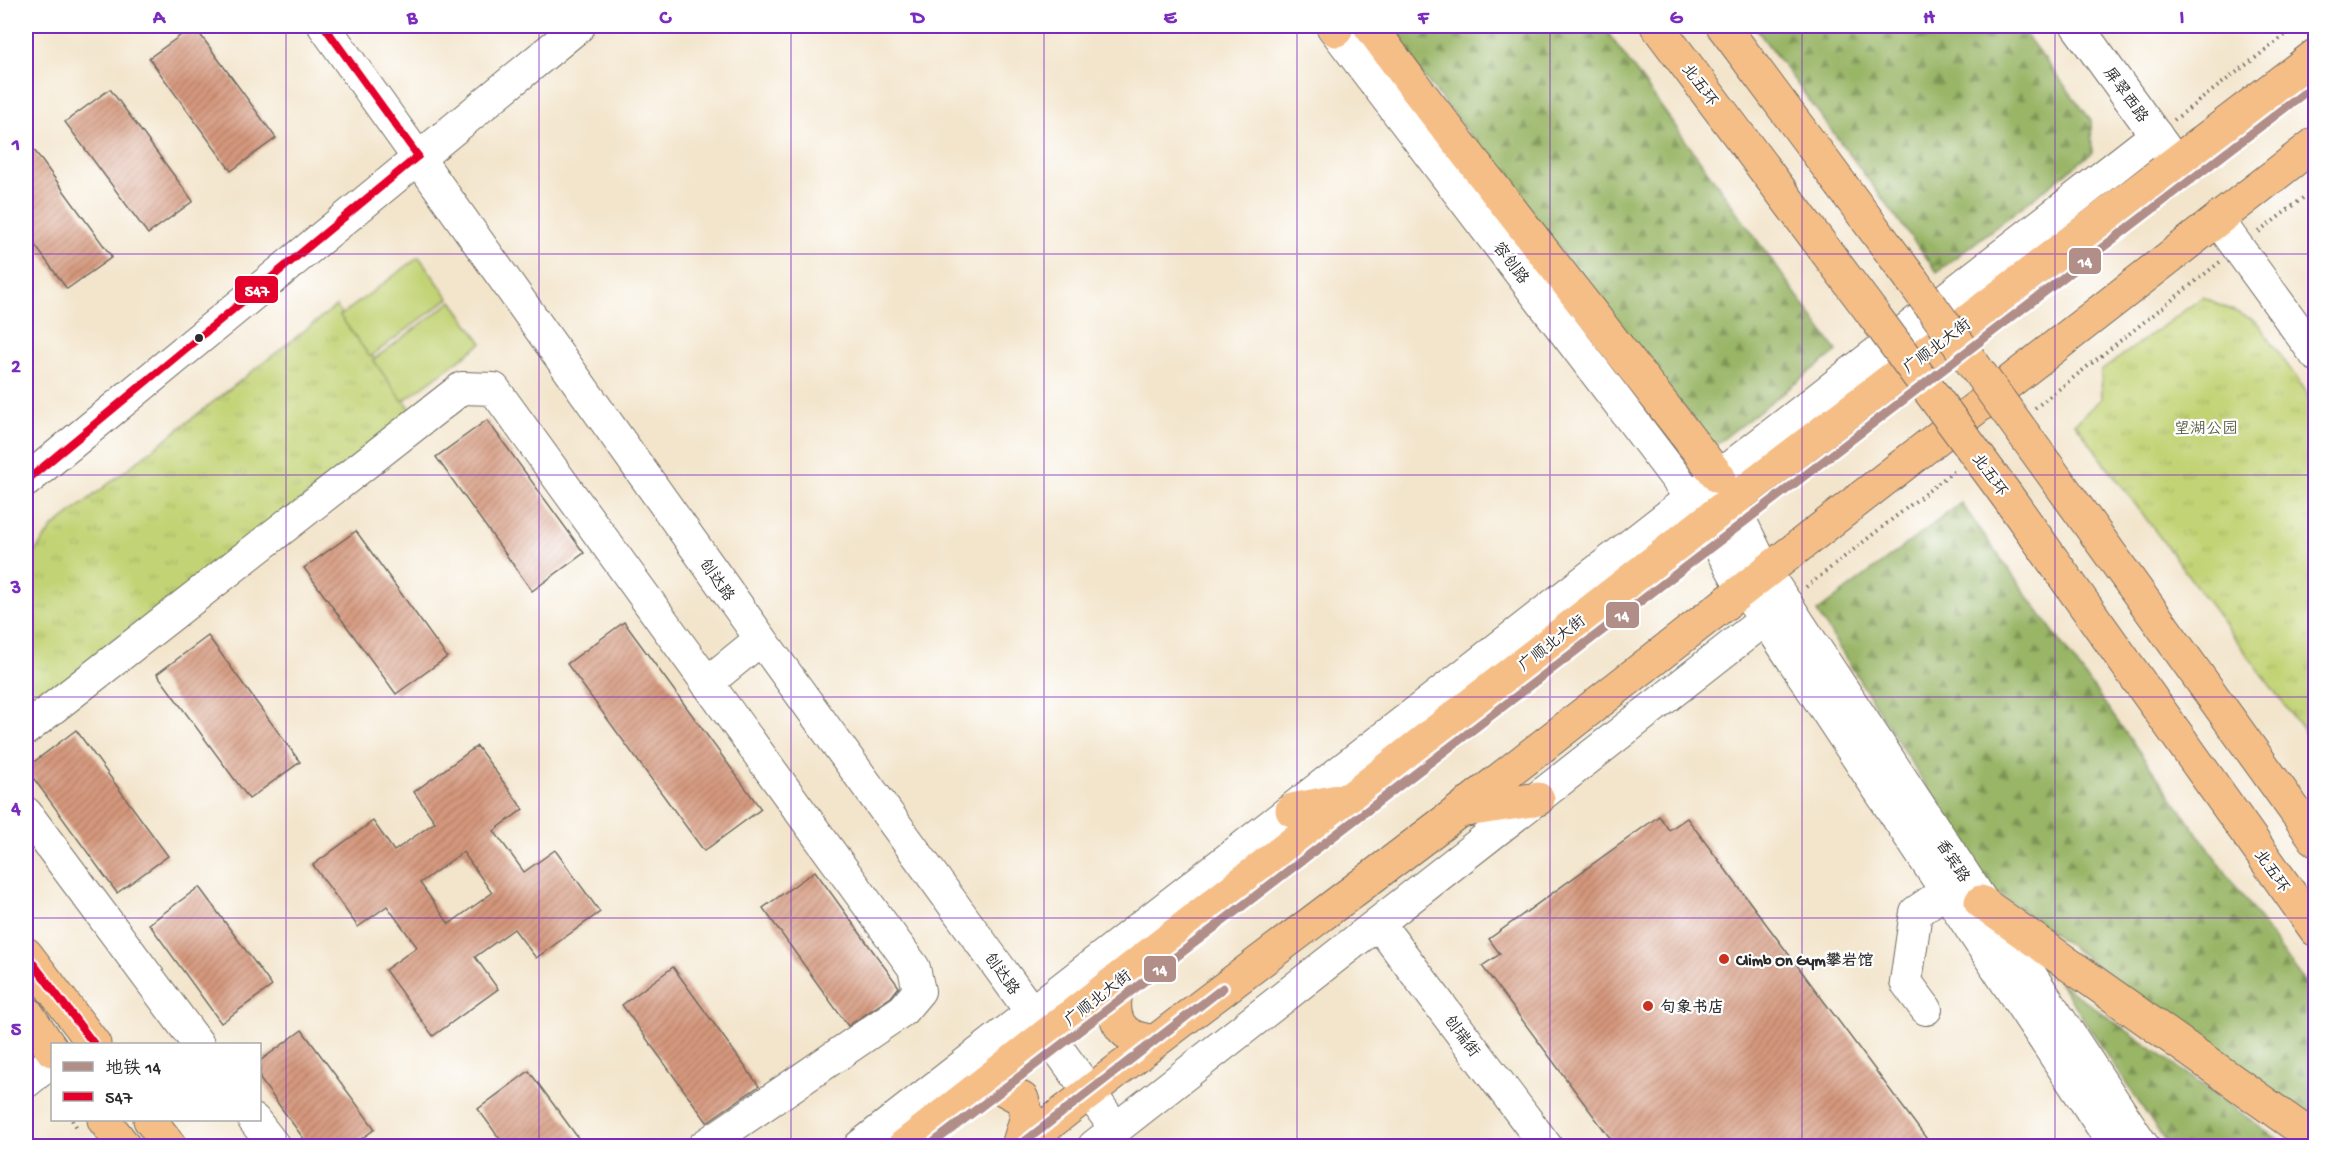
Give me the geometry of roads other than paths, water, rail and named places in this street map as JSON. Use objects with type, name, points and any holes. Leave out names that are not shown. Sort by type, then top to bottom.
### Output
[{"type":"main road","points":[[1370,26],[1712,500]]},
{"type":"main road","name":"北五环","points":[[1657,26],[2007,496],[2316,930]]},
{"type":"main road","points":[[1724,26],[1912,280],[2316,840]]},
{"type":"main road","name":"广顺北大街","points":[[904,1146],[978,1091],[1040,1024],[1120,979],[1351,798],[1712,500],[2176,162],[2316,56]]},
{"type":"main road","points":[[1020,1146],[1755,582],[2316,143]]},
{"type":"main road","points":[[1292,810],[1351,798]]},
{"type":"main road","points":[[1458,811],[1538,799]]},
{"type":"main road","points":[[1981,902],[2316,1140]]},
{"type":"main road","points":[[26,954],[93,1043]]},
{"type":"main road","points":[[1120,979],[1114,996],[1113,1010],[1117,1021],[1130,1036],[1140,1040],[1154,1041]]},
{"type":"main road","points":[[26,1012],[51,1049]]},
{"type":"main road","points":[[978,1091],[996,1085],[1010,1090],[1022,1099],[1027,1116],[1020,1146]]},
{"type":"main road","points":[[105,1121],[124,1146]]},
{"type":"main road","points":[[151,1121],[170,1146]]},
{"type":"street","name":"创达路","points":[[324,26],[761,639],[1089,1092],[1105,1138]]},
{"type":"street","points":[[26,481],[418,156],[579,26]]},
{"type":"street","name":"屏翠西路","points":[[2077,26],[2176,162]]},
{"type":"street","name":"容创路","points":[[1334,27],[1712,500],[1755,582]]},
{"type":"street","points":[[860,1146],[1040,1024],[1292,810],[1712,500],[2156,135]]},
{"type":"street","points":[[2218,220],[2316,355]]},
{"type":"street","points":[[26,729],[462,388],[494,389],[914,968],[919,990],[903,1010],[704,1146]]},
{"type":"street","name":"香宾路","points":[[1755,582],[1981,902],[2143,1146]]},
{"type":"street","points":[[1105,1138],[1776,611]]},
{"type":"street","name":"香宾路","points":[[1776,611],[1945,892],[2115,1146]]},
{"type":"street","points":[[707,683],[761,639]]},
{"type":"street","points":[[26,813],[197,1043]]},
{"type":"street","points":[[1926,1009],[1906,982],[1916,912],[1945,892],[1981,902]]},
{"type":"street","name":"创瑞街","points":[[1379,924],[1546,1146]]},
{"type":"street","points":[[26,1082],[51,1062]]},
{"type":"street","points":[[255,1121],[274,1146]]},
{"type":"metro line","name":"14","points":[[929,1146],[2316,84]]},
{"type":"metro line","name":"14","points":[[1019,1146],[1223,988]]},
{"type":"place","name":"Climb On Gym攀岩馆","points":[[1724,959]]},
{"type":"place","name":"句象书店","points":[[1648,1006]]},
{"type":"park label","name":"望湖公园","points":[[2206,427]]}]
